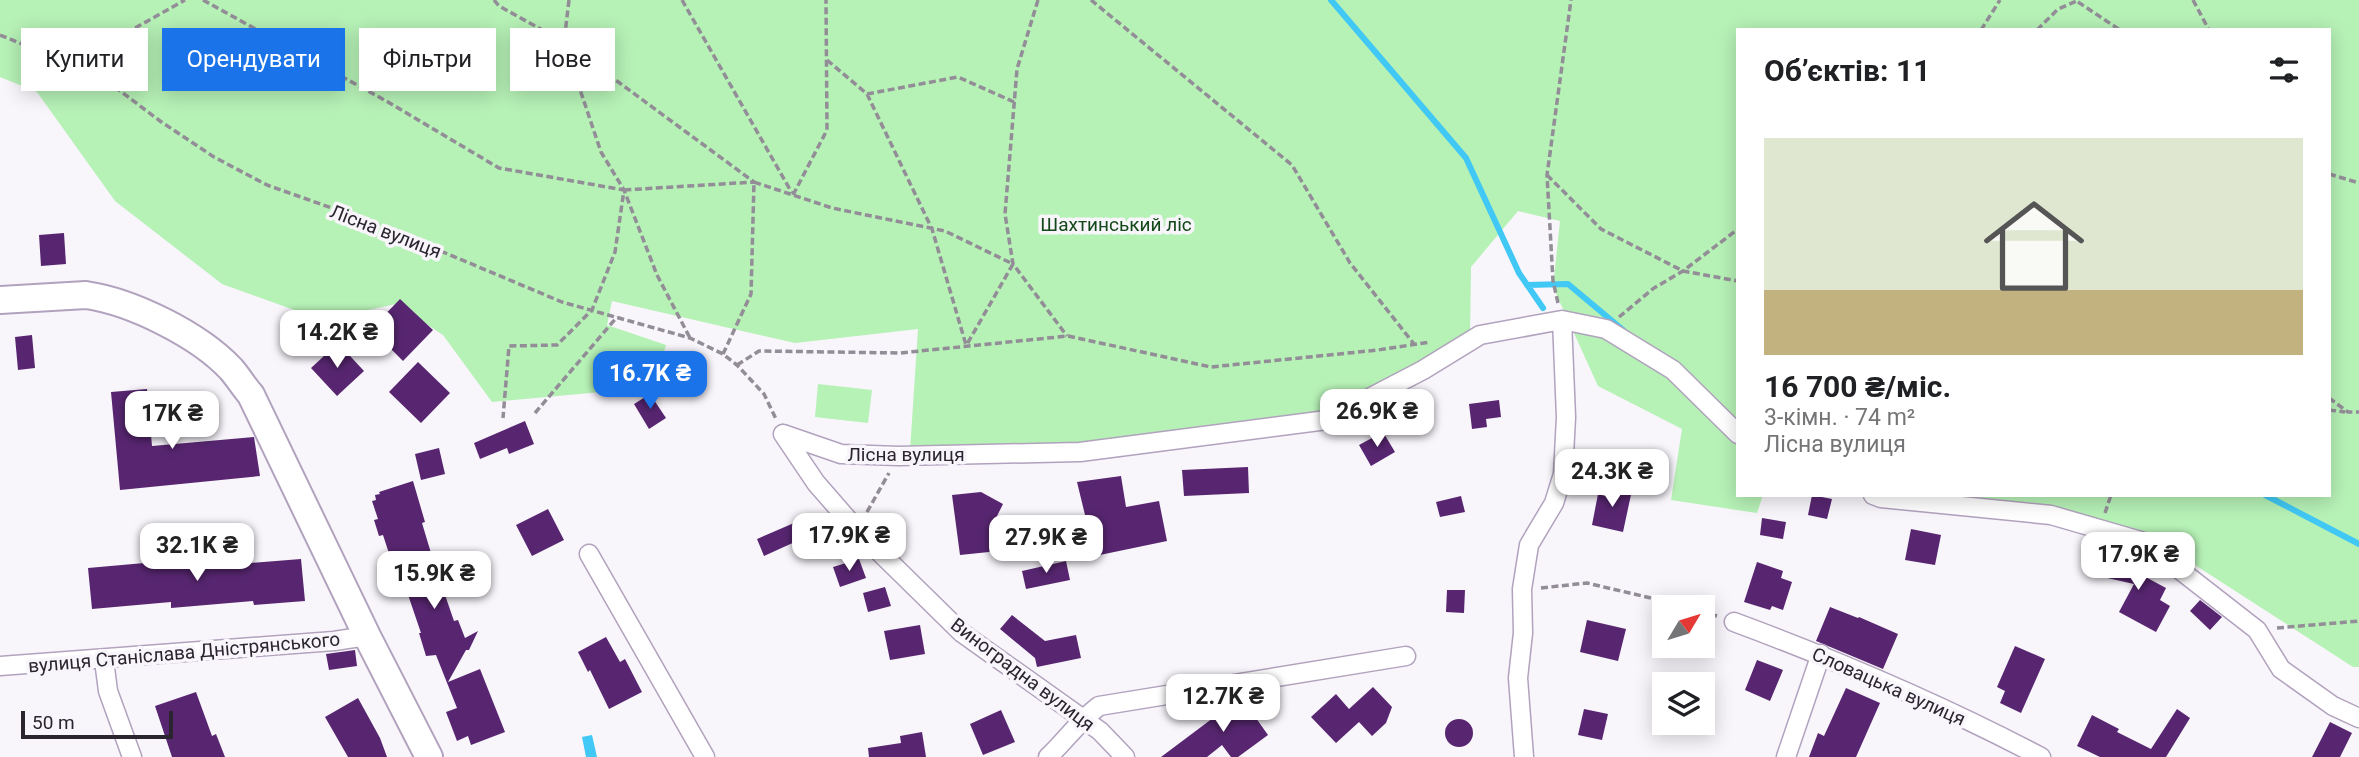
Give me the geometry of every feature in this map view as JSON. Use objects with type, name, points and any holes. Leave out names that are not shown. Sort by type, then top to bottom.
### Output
[{"type":"street","points":[[0,300],[86,295],[100,297],[166,323],[205,347],[231,369],[251,395],[367,636],[429,757]]},
{"type":"street","name":"Лісна вулиця","points":[[783,434],[841,454],[899,456],[1080,452],[1327,420],[1423,370],[1480,335],[1562,320],[1606,329],[1673,370],[1736,432]]},
{"type":"street","points":[[1524,757],[1518,678],[1523,633],[1522,589],[1529,545],[1554,503],[1563,474],[1566,417],[1562,320]]},
{"type":"street","name":"Виноградна вулиця","points":[[783,434],[816,483],[857,530],[962,633],[1100,731],[1125,757]]},
{"type":"street","points":[[1878,497],[2051,515],[2144,542],[2258,630],[2281,668],[2333,706],[2359,718]]},
{"type":"street","points":[[589,554],[705,757]]},
{"type":"street","name":"Словацька вулиця","points":[[1734,622],[1821,654],[1930,702],[2038,756]]},
{"type":"street","name":"вулиця Станіслава Дністрянського","points":[[0,666],[104,660],[367,636]]},
{"type":"street","points":[[1786,757],[1821,654]]},
{"type":"street","points":[[1048,757],[1081,719],[1099,706],[1406,656]]},
{"type":"street","points":[[104,660],[108,691],[132,757]]},
{"type":"path","points":[[135,28],[185,0]]},
{"type":"path","points":[[203,0],[388,102],[499,168],[624,190],[754,182]]},
{"type":"path","points":[[494,0],[499,6],[539,28]]},
{"type":"path","points":[[566,28],[569,0]]},
{"type":"path","points":[[682,0],[793,195]]},
{"type":"path","points":[[793,195],[828,130],[826,0]]},
{"type":"path","points":[[966,346],[1013,264],[1005,214],[1017,69],[1038,0]]},
{"type":"path","points":[[1091,0],[1292,164],[1350,263],[1414,345]]},
{"type":"path","points":[[1562,320],[1553,281],[1547,175],[1571,0]]},
{"type":"path","points":[[1570,6],[1576,0]]},
{"type":"path","points":[[1982,28],[2000,0]]},
{"type":"path","points":[[2039,28],[2059,9],[2078,0],[2117,28]]},
{"type":"path","points":[[2193,0],[2208,28]]},
{"type":"path","name":"Лісна вулиця","points":[[0,35],[21,44]]},
{"type":"path","points":[[827,60],[867,94],[932,229],[966,346]]},
{"type":"path","points":[[867,94],[958,77],[1014,102]]},
{"type":"path","points":[[615,80],[754,182],[832,208],[945,231],[1013,264],[1068,337]]},
{"type":"path","name":"Лісна вулиця","points":[[120,91],[214,157],[267,185],[373,223],[562,302],[690,338],[723,354],[764,394],[783,434]]},
{"type":"path","points":[[580,91],[601,152],[624,190],[657,275],[690,338]]},
{"type":"path","points":[[1547,175],[1601,229],[1683,271],[1736,281]]},
{"type":"path","points":[[2331,175],[2359,183]]},
{"type":"path","points":[[723,354],[751,294],[754,182]]},
{"type":"path","points":[[503,418],[509,346],[557,345],[592,310],[615,252],[624,190]]},
{"type":"path","points":[[1620,316],[1654,288],[1683,271],[1736,231]]},
{"type":"path","points":[[535,413],[617,317]]},
{"type":"path","points":[[737,365],[759,351],[900,353],[1068,337],[1212,367],[1378,351],[1441,341]]},
{"type":"path","points":[[2331,399],[2348,412]]},
{"type":"path","points":[[2331,410],[2359,412]]},
{"type":"path","points":[[857,530],[899,456]]},
{"type":"path","points":[[1522,589],[1587,583],[1652,598]]},
{"type":"path","points":[[2258,630],[2359,621]]},
{"type":"green space","name":"Шахтинський ліс","points":[[0,0],[2359,0],[2359,667],[2353,667],[2147,534],[1959,497],[2331,497],[2331,28],[1736,28],[1736,497],[1762,497],[1757,513],[1671,500],[1682,429],[1598,386],[1553,287],[1560,221],[1518,211],[1471,267],[1470,336],[1365,403],[1259,433],[1055,454],[910,451],[918,329],[795,343],[612,301],[607,325],[666,345],[660,364],[601,392],[492,402],[443,335],[396,304],[322,320],[222,284],[115,201],[35,91],[148,91],[148,28],[21,28],[21,86],[0,77]]},
{"type":"green space","points":[[818,384],[872,390],[868,423],[815,417]]},
{"type":"water","points":[[592,735],[597,757],[586,757],[582,737]]},
{"type":"building","points":[[64,233],[66,264],[41,266],[39,235]]},
{"type":"building","points":[[400,299],[433,330],[403,361],[371,329]]},
{"type":"building","points":[[32,335],[35,368],[18,370],[15,337]]},
{"type":"building","points":[[338,343],[364,371],[337,396],[311,368]]},
{"type":"building","points":[[418,362],[450,393],[421,423],[389,392]]},
{"type":"building","points":[[147,389],[152,446],[254,437],[260,476],[120,490],[111,392]]},
{"type":"building","points":[[650,394],[666,418],[649,429],[634,404]]},
{"type":"building","points":[[1499,400],[1501,417],[1486,419],[1487,427],[1472,429],[1469,404]]},
{"type":"building","points":[[525,421],[534,444],[509,454],[507,448],[480,459],[474,443]]},
{"type":"building","points":[[1383,432],[1395,452],[1371,466],[1359,445]]},
{"type":"building","points":[[439,448],[445,474],[421,480],[415,454]]},
{"type":"building","points":[[1248,467],[1249,493],[1184,496],[1182,470]]},
{"type":"building","points":[[1121,476],[1126,507],[1159,501],[1167,541],[1095,556],[1077,482]]},
{"type":"building","points":[[413,481],[425,522],[422,523],[454,621],[458,620],[465,638],[478,631],[448,682],[480,669],[505,732],[471,745],[468,736],[457,741],[446,712],[457,708],[436,655],[426,656],[401,574],[396,575],[383,535],[379,536],[374,520],[378,519],[372,501],[376,500],[375,495]]},
{"type":"building","points":[[1608,485],[1632,490],[1623,532],[1592,525],[1598,494],[1605,496]]},
{"type":"building","points":[[981,492],[1003,504],[995,520],[1008,534],[989,552],[960,555],[952,495]]},
{"type":"building","points":[[1461,496],[1465,512],[1440,517],[1436,502]]},
{"type":"building","points":[[1812,497],[1832,499],[1827,519],[1808,515]]},
{"type":"building","points":[[548,509],[564,540],[532,556],[516,525]]},
{"type":"building","points":[[1762,518],[1786,522],[1783,539],[1760,535]]},
{"type":"building","points":[[801,520],[808,536],[764,556],[757,539]]},
{"type":"building","points":[[1911,529],[1941,535],[1935,565],[1905,560]]},
{"type":"building","points":[[2110,548],[2128,553],[2125,566],[2166,588],[2160,600],[2170,606],[2156,632],[2119,612],[2134,584],[2103,577]]},
{"type":"building","points":[[250,558],[250,563],[301,559],[305,601],[254,605],[253,601],[171,608],[171,602],[92,609],[88,568],[167,561],[168,565]]},
{"type":"building","points":[[859,559],[866,578],[840,587],[833,567]]},
{"type":"building","points":[[1066,561],[1070,580],[1026,589],[1022,571]]},
{"type":"building","points":[[1757,562],[1783,571],[1781,578],[1792,582],[1783,610],[1772,606],[1770,610],[1744,602]]},
{"type":"building","points":[[885,587],[891,606],[868,612],[863,593]]},
{"type":"building","points":[[1447,590],[1465,590],[1464,613],[1446,612]]},
{"type":"building","points":[[2200,600],[2222,617],[2210,630],[2190,611]]},
{"type":"building","points":[[1830,607],[1898,634],[1883,669],[1816,641]]},
{"type":"building","points":[[1012,615],[1045,641],[1076,635],[1081,658],[1037,667],[1035,658],[1000,629]]},
{"type":"building","points":[[1587,620],[1626,629],[1618,661],[1580,652]]},
{"type":"building","points":[[920,625],[925,654],[890,660],[884,631]]},
{"type":"building","points":[[606,637],[620,662],[625,659],[642,692],[609,709],[578,652]]},
{"type":"building","points":[[2015,646],[2045,659],[2021,713],[2000,703],[2005,691],[1997,687]]},
{"type":"building","points":[[355,650],[357,666],[329,670],[326,654]]},
{"type":"building","points":[[1757,660],[1783,670],[1770,701],[1745,690]]},
{"type":"building","points":[[1373,687],[1392,707],[1386,723],[1372,736],[1359,722],[1336,743],[1311,717],[1336,694],[1349,709]]},
{"type":"building","points":[[1846,688],[1880,703],[1856,757],[1809,757],[1818,733],[1824,736]]},
{"type":"building","points":[[196,692],[212,736],[216,734],[225,757],[172,757],[155,706]]},
{"type":"building","points":[[1241,697],[1268,735],[1238,757],[1231,757],[1222,745],[1207,757],[1161,757]]},
{"type":"building","points":[[358,698],[387,757],[348,757],[325,717]]},
{"type":"building","points":[[1584,709],[1608,714],[1602,740],[1578,735]]},
{"type":"building","points":[[2177,709],[2190,718],[2166,757],[2100,757],[2077,746],[2092,715],[2119,729],[2117,732],[2151,749]]},
{"type":"building","points":[[1001,710],[1015,742],[983,755],[970,724]]},
{"type":"building","points":[[1459,719],[1469,723],[1473,733],[1469,743],[1459,747],[1449,743],[1445,733],[1449,723]]},
{"type":"building","points":[[2330,722],[2352,733],[2340,757],[2312,757]]},
{"type":"building","points":[[922,732],[926,757],[869,757],[868,748],[901,743],[900,736]]},
{"type":"waterway","points":[[1331,0],[1466,158],[1519,273],[1543,308]]},
{"type":"waterway","points":[[1527,285],[1568,284],[1623,330]]},
{"type":"waterway","points":[[2269,497],[2359,544]]}]
